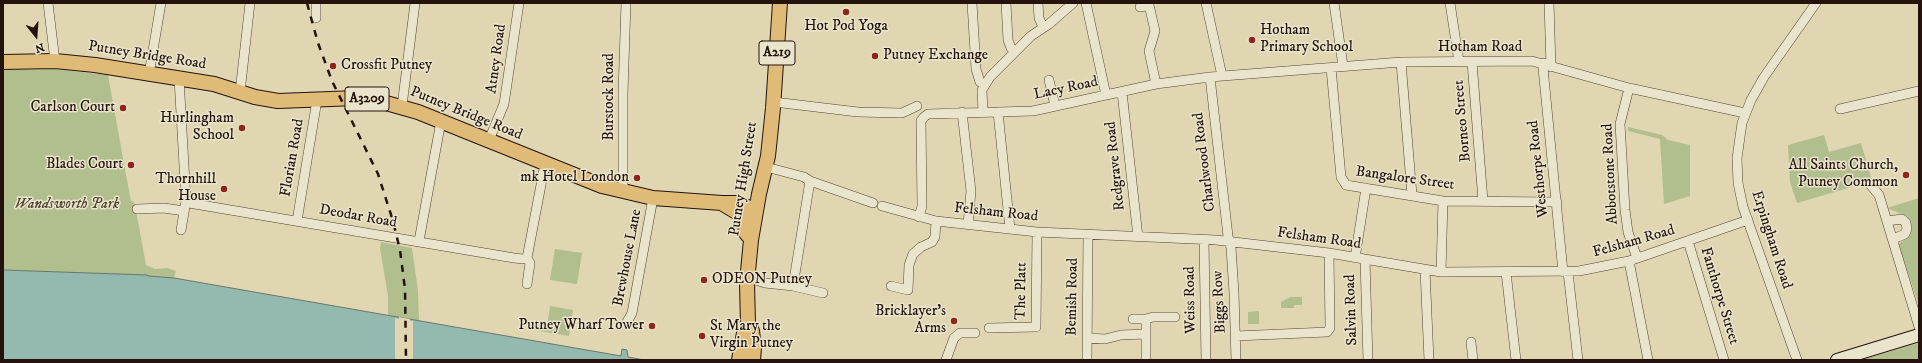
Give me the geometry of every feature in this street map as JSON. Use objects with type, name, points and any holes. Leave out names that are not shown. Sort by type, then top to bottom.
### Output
[{"type":"main road","name":"Putney High Street","points":[[744,360],[744,333],[748,325],[747,278],[756,210],[766,167],[774,102],[780,3]]},
{"type":"main road","name":"Putney Bridge Road","points":[[3,62],[55,61],[95,65],[214,84],[278,102],[357,98],[379,101],[402,106],[602,186],[653,198],[722,204],[736,203],[756,210]]},
{"type":"main road","name":"Putney Bridge Road","points":[[722,204],[742,216],[745,221],[746,233],[751,240]]},
{"type":"main road","points":[[1837,360],[1856,357],[1919,334]]},
{"type":"street","points":[[48,3],[55,61]]},
{"type":"street","points":[[149,74],[161,3]]},
{"type":"street","points":[[240,92],[250,3]]},
{"type":"street","points":[[316,3],[316,18]]},
{"type":"street","points":[[402,106],[415,3]]},
{"type":"street","name":"Atney Road","points":[[489,140],[504,104],[519,3]]},
{"type":"street","name":"Burstock Road","points":[[623,192],[623,92],[626,3]]},
{"type":"street","points":[[972,3],[976,69],[980,82],[985,85]]},
{"type":"street","points":[[1006,3],[1008,40],[1014,51]]},
{"type":"street","points":[[1038,3],[1039,18],[1046,25]]},
{"type":"street","points":[[1086,3],[1106,95]]},
{"type":"street","points":[[1206,3],[1222,76]]},
{"type":"street","points":[[1334,3],[1342,66]]},
{"type":"street","points":[[1450,3],[1460,62]]},
{"type":"street","name":"Westhorpe Road","points":[[1549,3],[1548,65],[1543,68],[1565,272],[1578,360]]},
{"type":"street","name":"Erpingham Road","points":[[1797,360],[1748,220],[1740,194],[1737,172],[1739,139],[1745,113],[1764,77],[1816,3]]},
{"type":"street","points":[[983,112],[982,95],[985,85],[1014,51],[1070,4]]},
{"type":"street","points":[[1140,7],[1149,5],[1155,31],[1149,51],[1156,84]]},
{"type":"street","name":"Hotham Road","points":[[1210,77],[1402,62],[1532,61],[1629,88],[1745,113]]},
{"type":"street","points":[[1402,62],[1412,195]]},
{"type":"street","name":"Borneo Street","points":[[1472,62],[1483,201]]},
{"type":"street","name":"Bangalore Street","points":[[1331,68],[1342,182],[1346,185],[1443,200],[1557,202]]},
{"type":"street","name":"Lacy Road","points":[[920,218],[922,206],[921,121],[926,115],[932,112],[1033,111],[1156,84],[1210,77]]},
{"type":"street","name":"Charlwood Road","points":[[1210,77],[1230,242]]},
{"type":"street","points":[[179,78],[186,201],[181,230]]},
{"type":"street","points":[[1050,80],[1055,106]]},
{"type":"street","name":"Abbotstone Road","points":[[1629,88],[1620,124],[1625,210],[1648,360]]},
{"type":"street","points":[[1840,109],[1864,99],[1919,91]]},
{"type":"street","name":"Redgrave Road","points":[[1122,92],[1138,237]]},
{"type":"street","name":"Florian Road","points":[[297,221],[317,100]]},
{"type":"street","points":[[774,102],[821,109],[887,113],[902,113],[917,106]]},
{"type":"street","points":[[962,112],[970,191],[968,225]]},
{"type":"street","points":[[998,112],[1010,229]]},
{"type":"street","points":[[419,241],[441,121]]},
{"type":"street","points":[[527,284],[530,263],[527,258],[545,164]]},
{"type":"street","name":"Felsham Road","points":[[766,167],[804,177],[810,181],[877,205],[920,218],[936,221],[1037,232],[1230,242],[1329,253],[1441,272],[1565,272],[1632,260],[1748,220]]},
{"type":"street","points":[[793,286],[810,181]]},
{"type":"street","points":[[1870,183],[1879,195],[1919,327]]},
{"type":"street","points":[[1355,258],[1366,188]]},
{"type":"street","name":"Brewhouse Lane","points":[[627,322],[632,313],[653,198]]},
{"type":"street","points":[[1441,272],[1443,200]]},
{"type":"street","name":"Deodar Road","points":[[186,201],[189,203],[514,258],[527,258]]},
{"type":"street","points":[[137,209],[164,208],[184,211]]},
{"type":"street","points":[[1887,221],[1902,218],[1906,223],[1907,229],[1905,234],[1893,239]]},
{"type":"street","points":[[890,286],[908,290],[909,265],[912,254],[921,247],[932,242],[935,237],[936,221]]},
{"type":"street","name":"The Platt","points":[[989,328],[1036,327],[1037,232]]},
{"type":"street","name":"Bemish Road","points":[[1087,360],[1088,235]]},
{"type":"street","name":"Weiss Road","points":[[1204,240],[1206,360]]},
{"type":"street","name":"Fanthorpe Street","points":[[1688,241],[1724,360]]},
{"type":"street","name":"Biggs Row","points":[[1230,242],[1236,336],[1236,360]]},
{"type":"street","points":[[1236,336],[1326,332],[1330,328],[1329,253]]},
{"type":"street","name":"Salvin Road","points":[[1365,260],[1368,360]]},
{"type":"street","points":[[1426,270],[1429,360]]},
{"type":"street","points":[[1506,272],[1516,360]]},
{"type":"street","points":[[747,278],[765,283],[793,286],[823,293]]},
{"type":"street","points":[[1133,319],[1175,316]]},
{"type":"street","points":[[1146,319],[1146,360]]},
{"type":"street","points":[[946,360],[954,338],[960,333],[975,333]]},
{"type":"street","points":[[1087,338],[1105,339],[1121,335],[1146,334]]},
{"type":"street","points":[[1471,342],[1473,360]]},
{"type":"green space","name":"Wandsworth Park","points":[[54,69],[108,75],[131,201],[133,201],[135,205],[146,265],[155,269],[167,268],[176,271],[174,278],[147,275],[3,270],[3,70]]},
{"type":"green space","points":[[1628,127],[1662,135],[1668,140],[1690,145],[1690,196],[1664,204],[1660,139],[1628,131]]},
{"type":"green space","points":[[1824,135],[1829,152],[1861,143],[1872,181],[1797,203],[1790,182],[1788,145]]},
{"type":"green space","points":[[1919,198],[1919,305],[1898,244],[1910,236],[1912,229],[1911,222],[1907,216],[1887,208]]},
{"type":"green space","points":[[381,242],[412,248],[418,291],[419,322],[388,317],[388,296],[380,248]]},
{"type":"green space","points":[[555,249],[582,253],[577,284],[550,280]]},
{"type":"green space","points":[[1290,297],[1302,297],[1302,305],[1294,305],[1294,308],[1281,308],[1281,302]]},
{"type":"green space","points":[[550,306],[573,310],[569,336],[533,330],[534,324],[547,327]]},
{"type":"green space","points":[[1259,311],[1259,324],[1248,324],[1248,312]]},
{"type":"green space","points":[[1919,343],[1919,360],[1864,359]]},
{"type":"water","points":[[3,270],[147,275],[174,278],[621,356],[622,349],[627,350],[628,357],[644,360],[3,360]]},
{"type":"pier","points":[[399,317],[413,321],[413,360],[395,360],[395,318],[399,319]]},
{"type":"railway","points":[[307,3],[318,43],[332,81],[378,174],[393,221],[400,250],[405,289],[406,360]]},
{"type":"place","name":"Hot Pod Yoga","points":[[846,12]]},
{"type":"place","name":"Hotham Primary School","points":[[1252,40]]},
{"type":"place","name":"Putney Exchange","points":[[875,56]]},
{"type":"place","name":"Crossfit Putney","points":[[333,66]]},
{"type":"place","name":"Carlson Court","points":[[123,108]]},
{"type":"place","name":"Hurlingham School","points":[[242,128]]},
{"type":"place","name":"Blades Court","points":[[131,165]]},
{"type":"place","name":"All Saints Church, Putney Common","points":[[1906,175]]},
{"type":"place","name":"mk Hotel London","points":[[637,178]]},
{"type":"place","name":"Thornhill House","points":[[224,189]]},
{"type":"place","name":"ODEON Putney","points":[[704,280]]},
{"type":"place","name":"Bricklayer's Arms","points":[[954,321]]},
{"type":"place","name":"Putney Wharf Tower","points":[[652,326]]},
{"type":"place","name":"St Mary the Virgin Putney","points":[[702,336]]}]
